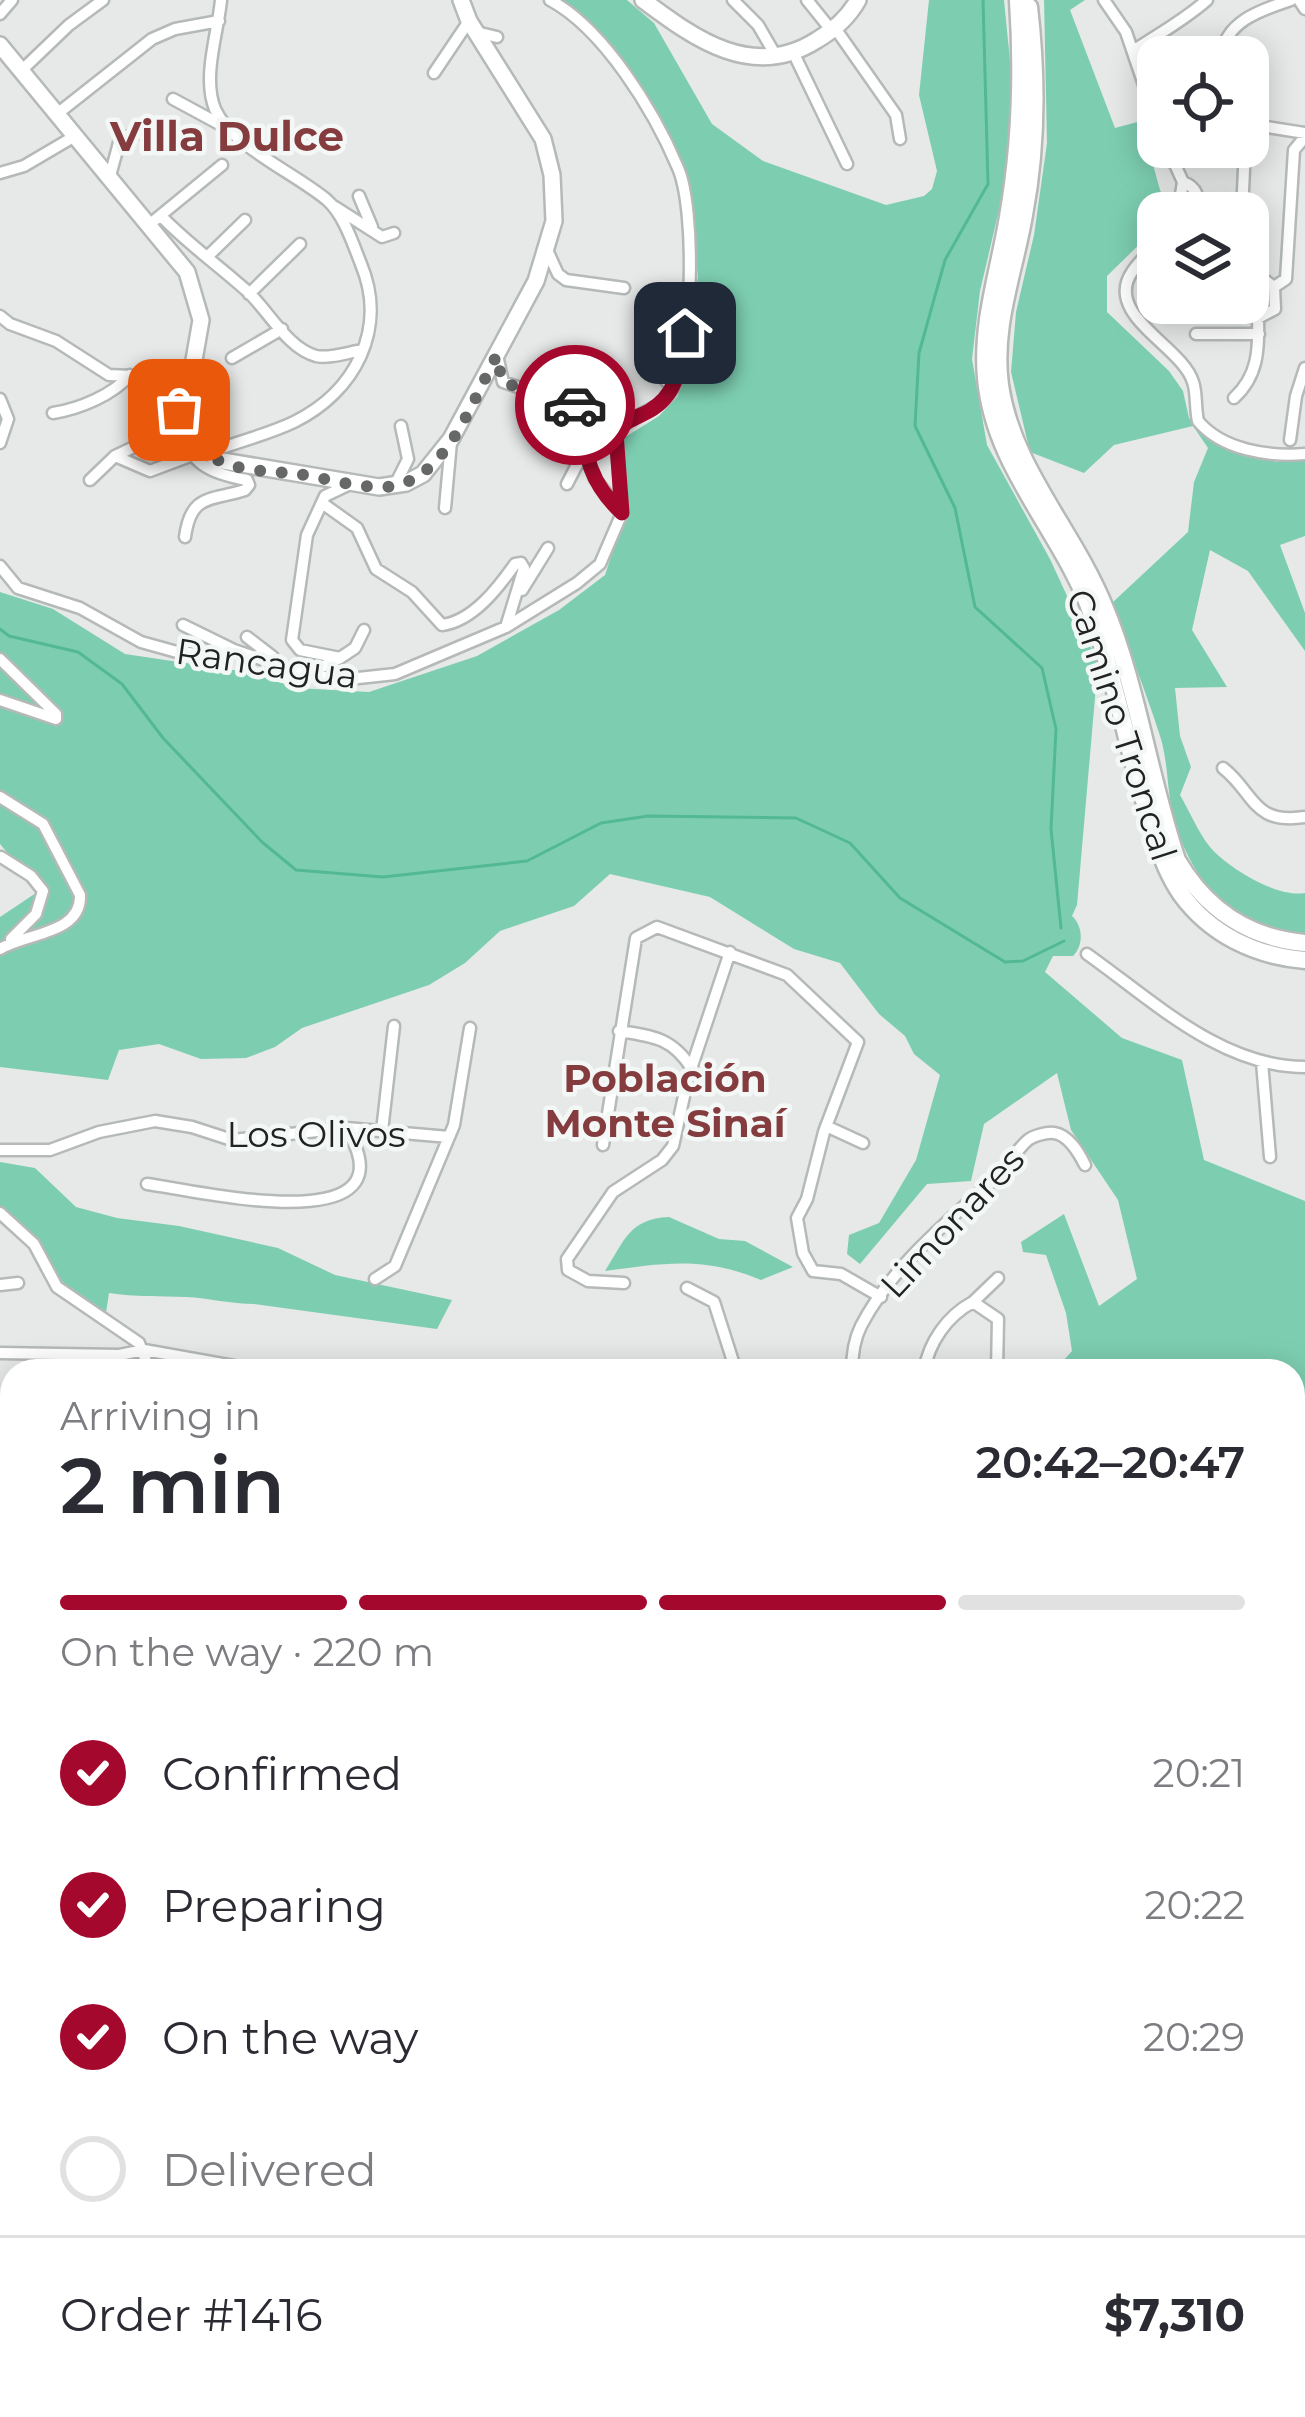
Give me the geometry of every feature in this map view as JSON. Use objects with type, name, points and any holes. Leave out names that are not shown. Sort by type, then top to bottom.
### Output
[{"type":"main road","name":"Camino Troncal","points":[[1018,0],[1023,68],[1020,142],[984,330],[992,415],[1014,471],[1072,569],[1094,618],[1160,853],[1174,883],[1193,908],[1230,938],[1260,952],[1305,960]]},
{"type":"main road","name":"Camino Troncal","points":[[1029,0],[1035,79],[1032,149],[1025,213],[998,330],[1000,385],[1007,417],[1022,456],[1106,609],[1177,860],[1200,894],[1233,921],[1271,938],[1305,943]]},
{"type":"street","points":[[0,14],[13,0]]},
{"type":"street","points":[[22,70],[103,0]]},
{"type":"street","points":[[221,0],[212,98],[226,128]]},
{"type":"street","points":[[199,455],[250,468],[395,485],[423,474],[452,439],[547,250],[555,212],[543,139],[461,0]]},
{"type":"street","points":[[550,0],[580,19],[611,56],[679,170],[690,275],[680,370],[674,388],[654,408],[621,425],[616,433],[622,513]]},
{"type":"street","points":[[643,0],[700,41],[728,53],[776,56],[794,52],[833,29],[858,0]]},
{"type":"street","points":[[733,0],[758,25],[776,56]]},
{"type":"street","points":[[807,0],[896,115],[900,139]]},
{"type":"street","points":[[1133,51],[1162,29],[1181,24],[1208,0]]},
{"type":"street","points":[[1229,36],[1237,25],[1295,0],[1305,8]]},
{"type":"street","points":[[1109,2],[1137,63]]},
{"type":"street","points":[[57,114],[152,39],[175,29],[219,21]]},
{"type":"street","points":[[473,26],[497,37]]},
{"type":"street","points":[[434,73],[473,26]]},
{"type":"street","points":[[0,45],[110,176],[155,220],[249,294],[297,344],[317,356],[363,350]]},
{"type":"street","points":[[794,52],[847,164]]},
{"type":"street","points":[[173,99],[226,128],[382,237],[394,233]]},
{"type":"street","points":[[1269,128],[1305,135],[1294,150],[1286,279]]},
{"type":"street","points":[[110,176],[120,139],[149,130]]},
{"type":"street","points":[[0,173],[24,166],[75,136]]},
{"type":"street","points":[[155,220],[222,165]]},
{"type":"street","points":[[1177,168],[1195,192]]},
{"type":"street","points":[[1181,192],[1183,182]]},
{"type":"street","points":[[358,196],[372,227]]},
{"type":"street","points":[[115,456],[150,471],[292,423],[340,389],[363,350],[373,316],[372,298],[333,206]]},
{"type":"street","points":[[155,220],[187,272],[199,304],[200,339],[183,420]]},
{"type":"street","points":[[207,257],[245,220]]},
{"type":"street","points":[[249,294],[299,244]]},
{"type":"street","points":[[547,250],[566,280],[624,288]]},
{"type":"street","points":[[1137,266],[1130,274],[1126,296],[1137,315]]},
{"type":"street","points":[[1274,287],[1286,279],[1305,280]]},
{"type":"street","points":[[1269,283],[1274,287]]},
{"type":"street","points":[[1269,312],[1274,309],[1274,287]]},
{"type":"street","points":[[0,316],[56,341],[110,375],[177,380],[181,386],[178,408],[199,455],[220,476],[247,480],[249,485],[204,500],[191,516],[185,537]]},
{"type":"street","points":[[1145,324],[1178,358],[1194,384],[1198,421],[1216,438],[1268,454],[1305,454]]},
{"type":"street","points":[[1234,398],[1248,386],[1256,366],[1258,324]]},
{"type":"street","points":[[232,358],[282,329]]},
{"type":"street","points":[[1196,334],[1258,334]]},
{"type":"street","points":[[497,355],[502,382],[583,409],[584,452],[595,479],[622,513]]},
{"type":"street","points":[[651,365],[674,388]]},
{"type":"street","points":[[1290,440],[1305,368]]},
{"type":"street","points":[[53,413],[76,410],[130,375]]},
{"type":"street","points":[[0,400],[8,418],[0,443]]},
{"type":"street","points":[[89,480],[115,456],[183,420]]},
{"type":"street","points":[[395,485],[408,459],[401,426]]},
{"type":"street","points":[[445,508],[452,439]]},
{"type":"street","points":[[567,484],[584,452]]},
{"type":"street","points":[[340,658],[300,650],[292,640],[307,536],[329,493],[353,483]]},
{"type":"street","points":[[322,503],[357,528],[376,569],[412,592],[445,626],[491,595],[518,563],[524,568],[506,627]]},
{"type":"street","name":"Rancagua","points":[[0,566],[18,588],[80,608],[140,642],[208,655],[234,650],[340,680],[395,674],[506,627],[589,575],[611,546],[622,513]]},
{"type":"street","points":[[517,598],[548,548]]},
{"type":"street","points":[[183,625],[234,650]]},
{"type":"street","points":[[308,674],[355,648],[364,630]]},
{"type":"street","points":[[247,637],[280,663]]},
{"type":"street","points":[[0,659],[56,719],[0,700]]},
{"type":"street","points":[[1222,768],[1243,783],[1247,799],[1261,811],[1280,818],[1305,817]]},
{"type":"street","points":[[0,797],[43,824],[80,895],[81,906],[70,922],[2,947]]},
{"type":"street","points":[[1,856],[31,876],[43,891],[36,914],[2,947]]},
{"type":"street","points":[[603,1145],[636,938],[657,927],[788,975],[859,1042],[797,1218],[803,1253],[813,1271],[842,1274],[881,1297]]},
{"type":"street","points":[[624,1283],[579,1279],[568,1270],[567,1259],[613,1192],[671,1150],[730,952]]},
{"type":"street","points":[[1088,954],[1196,1032],[1262,1062],[1305,1067]]},
{"type":"street","points":[[382,1131],[394,1026]]},
{"type":"street","points":[[375,1279],[395,1266],[449,1137],[470,1028]]},
{"type":"street","points":[[619,1030],[664,1038],[692,1069]]},
{"type":"street","points":[[1262,1062],[1270,1156]]},
{"type":"street","name":"Los Olivos","points":[[0,1150],[45,1150],[145,1121],[192,1126],[232,1139],[346,1129],[449,1137]]},
{"type":"street","points":[[826,1126],[863,1143]]},
{"type":"street","points":[[148,1184],[263,1202],[338,1198],[350,1191],[357,1174],[357,1151],[346,1129]]},
{"type":"street","name":"Limonares","points":[[852,1359],[861,1326],[881,1297],[944,1221],[1002,1172],[1029,1138],[1061,1135],[1085,1165]]},
{"type":"street","points":[[0,1213],[34,1244],[57,1287],[127,1334],[147,1359]]},
{"type":"street","points":[[927,1359],[932,1342],[998,1278]]},
{"type":"street","points":[[0,1285],[18,1283]]},
{"type":"street","points":[[687,1288],[714,1302],[732,1359]]},
{"type":"street","points":[[973,1302],[998,1319],[997,1359]]},
{"type":"street","points":[[0,1353],[119,1355],[144,1350],[195,1359]]},
{"type":"green space","points":[[554,0],[627,0],[654,23],[712,124],[763,161],[886,205],[924,196],[932,189],[937,171],[919,95],[929,0],[1004,0],[1013,91],[1003,193],[980,291],[972,359],[987,445],[1050,559],[1098,663],[1077,905],[1072,916],[1080,941],[1073,956],[1053,956],[1045,972],[1122,1038],[1182,1060],[1204,1160],[1305,1201],[1305,1359],[1065,1359],[1072,1351],[1066,1313],[1046,1255],[1023,1252],[1021,1242],[1064,1214],[1099,1306],[1137,1279],[1118,1200],[1071,1130],[1057,1073],[984,1124],[971,1181],[927,1184],[860,1264],[847,1254],[849,1235],[879,1223],[916,1160],[940,1075],[914,1054],[905,1036],[879,1014],[840,963],[794,949],[710,897],[610,874],[574,906],[500,931],[465,963],[429,985],[302,1028],[275,1047],[246,1058],[201,1059],[159,1044],[119,1050],[108,1080],[0,1067],[0,917],[39,891],[0,844],[0,592],[53,609],[125,654],[253,673],[296,688],[369,692],[477,656],[559,610],[605,575],[624,517],[619,441],[659,416],[678,396],[698,277],[685,171],[637,88]]},
{"type":"green space","points":[[1044,0],[1085,0],[1070,10],[1115,128],[1137,122],[1137,168],[1154,168],[1161,192],[1137,192],[1137,247],[1107,276],[1107,312],[1169,371],[1183,391],[1189,418],[1215,441],[1276,462],[1305,459],[1305,536],[1280,545],[1305,613],[1305,651],[1248,571],[1210,550],[1192,630],[1227,687],[1175,688],[1180,736],[1191,767],[1180,795],[1206,841],[1228,864],[1267,886],[1305,893],[1305,935],[1254,923],[1233,911],[1215,895],[1187,854],[1171,806],[1162,741],[1113,602],[1188,532],[1194,482],[1208,448],[1193,426],[1114,445],[1084,473],[1030,452],[1011,372],[1016,312],[1034,235],[1047,143]]},
{"type":"green space","points":[[0,1162],[35,1168],[76,1207],[278,1248],[335,1275],[452,1300],[437,1329],[254,1304],[109,1293],[106,1313],[67,1287],[0,1206]]},
{"type":"green space","points":[[669,1217],[719,1239],[745,1241],[793,1267],[761,1280],[702,1264],[605,1271],[636,1227]]},
{"type":"waterway","points":[[983,0],[988,184],[945,260],[919,353],[915,426],[955,508],[975,607],[1042,668],[1056,729],[1051,829],[1061,928]]},
{"type":"waterway","points":[[0,629],[9,636],[78,652],[122,684],[163,738],[262,842],[296,870],[383,877],[527,861],[601,823],[648,816],[796,818],[850,843],[900,898],[1005,962],[1023,961],[1064,941]]},
{"type":"way so far","points":[[179,410],[185,413],[195,440],[217,460],[379,487],[406,483],[432,466],[452,439],[497,355],[502,382],[575,405]]},
{"type":"district","name":"Villa Dulce","points":[[227,136]]},
{"type":"district","name":"Población Monte Sinaí","points":[[665,1100]]},
{"type":"route","points":[[575,405],[586,414],[582,441],[595,479],[622,513],[616,433],[621,425],[668,397],[680,370],[685,333]]}]
